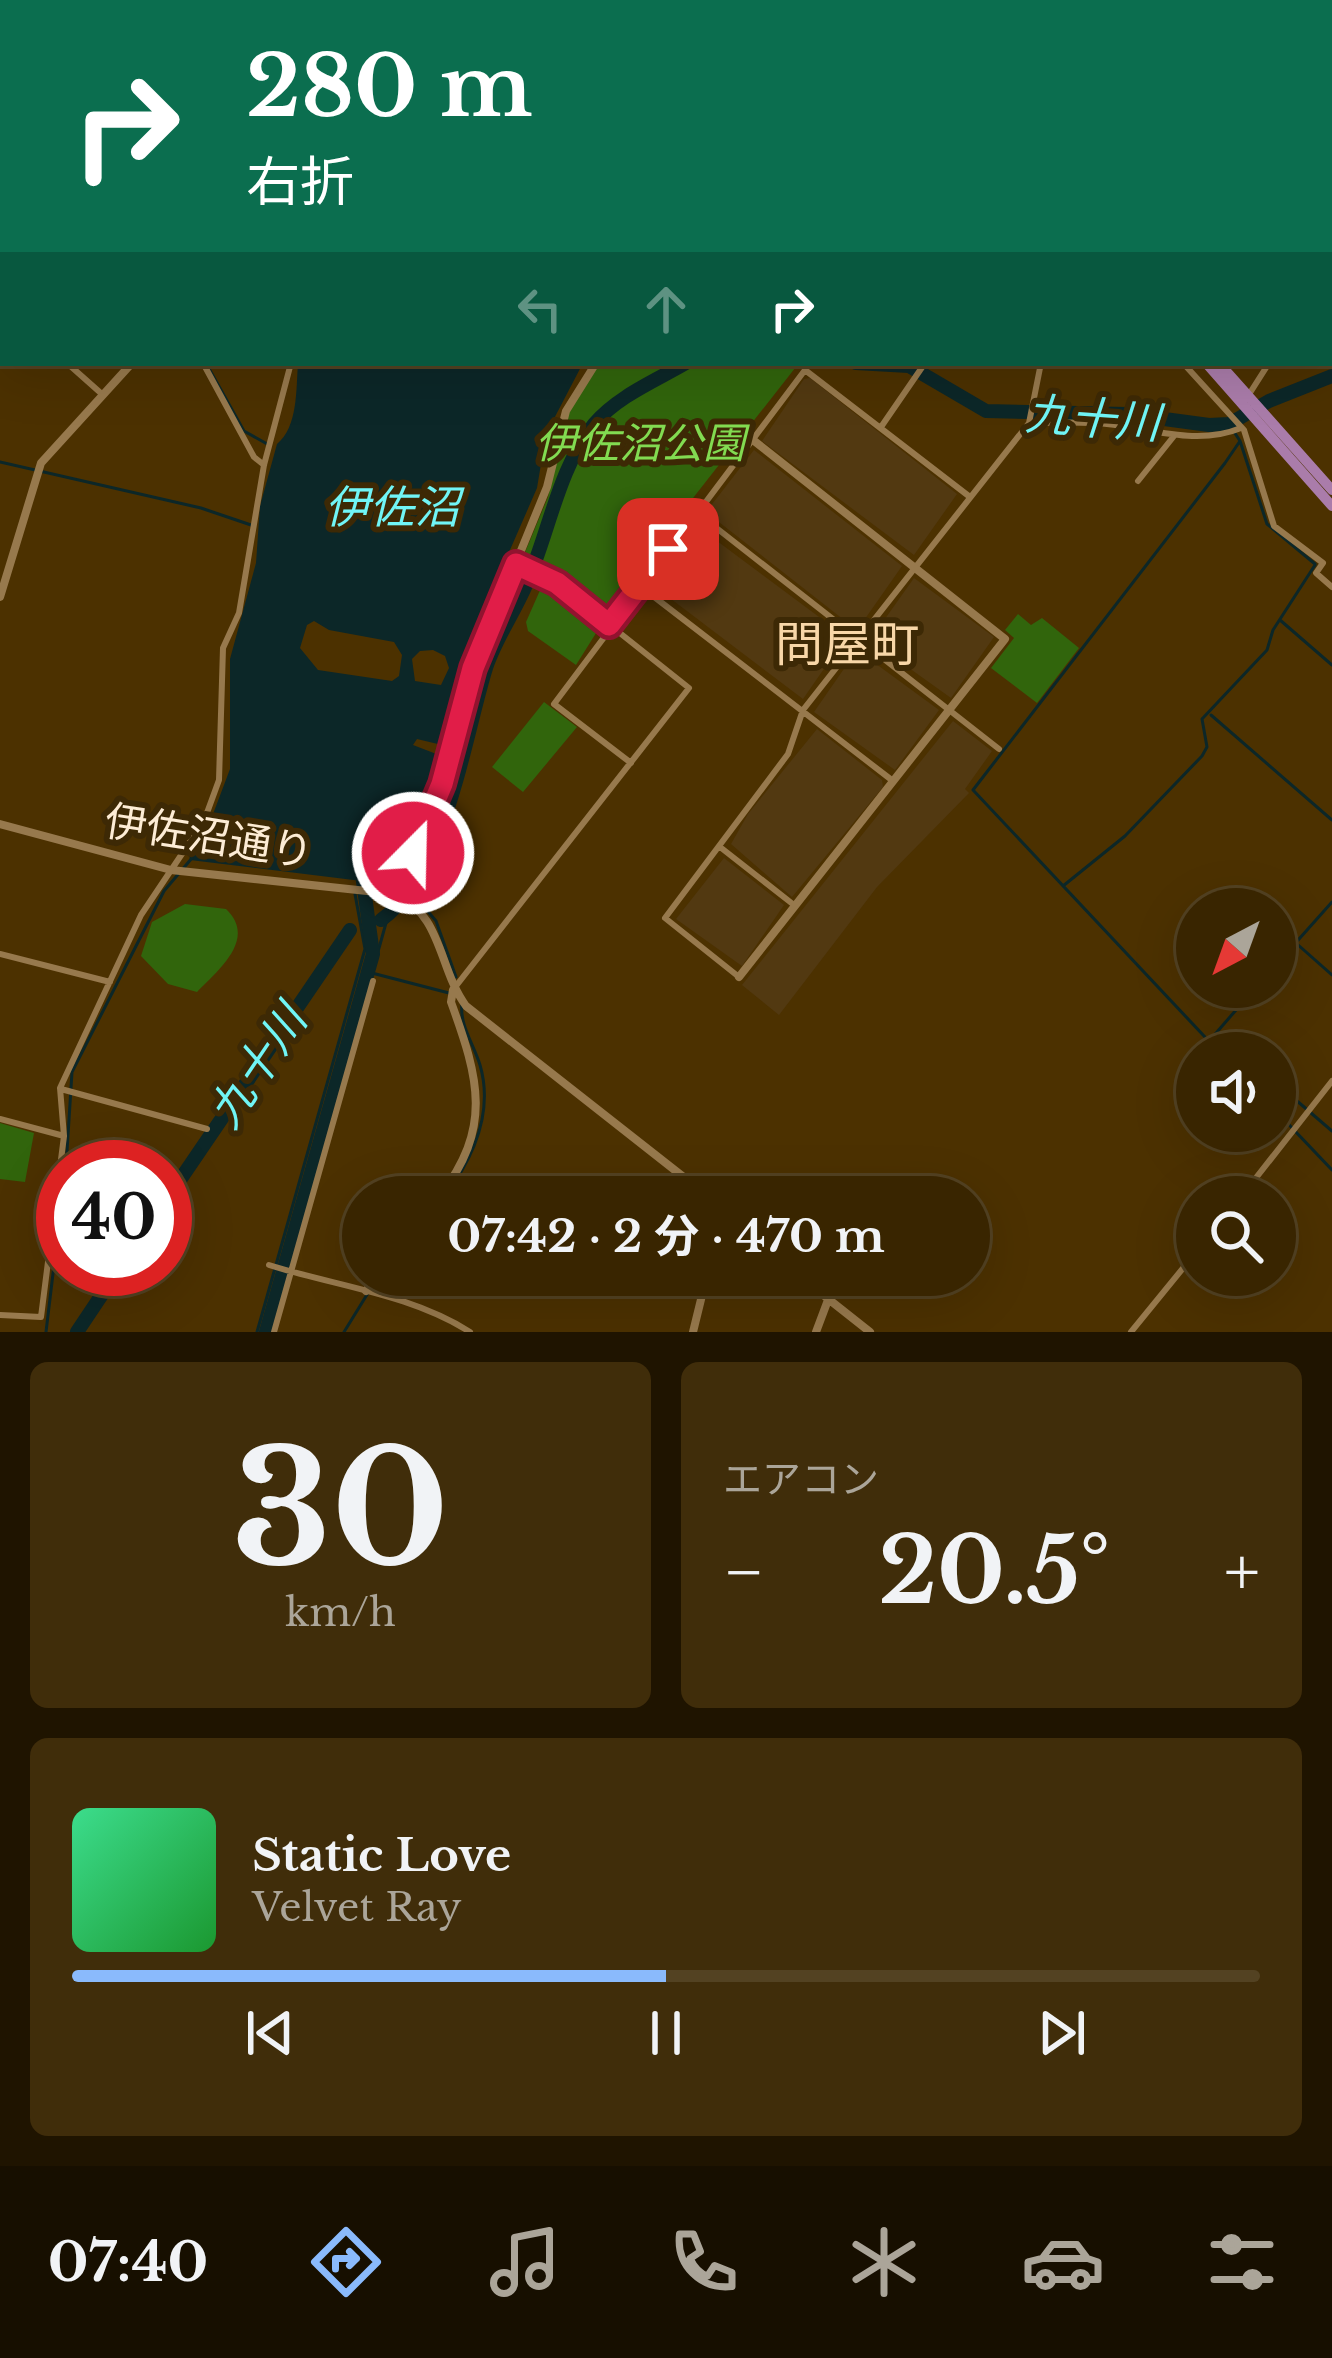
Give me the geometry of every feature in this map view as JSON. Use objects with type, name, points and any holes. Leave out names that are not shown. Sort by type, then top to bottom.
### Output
[{"type":"highway","points":[[1209,366],[1332,490]]},
{"type":"highway","points":[[1222,366],[1332,506]]},
{"type":"street","points":[[70,366],[103,395]]},
{"type":"street","points":[[0,597],[41,464],[129,366]]},
{"type":"street","points":[[205,366],[264,465]]},
{"type":"street","points":[[64,1140],[60,1088],[141,915],[204,820],[223,765],[223,648],[239,614],[264,465],[290,366]]},
{"type":"street","points":[[397,894],[442,784],[473,668],[521,566],[548,487],[566,411],[594,366]]},
{"type":"street","points":[[881,427],[924,366]]},
{"type":"street","points":[[753,440],[914,566],[1005,637],[739,977],[665,918],[788,754],[802,710],[914,566],[1029,423],[1040,366]]},
{"type":"street","points":[[1185,366],[1243,429],[1274,526],[1332,568]]},
{"type":"street","points":[[1248,396],[1267,366]]},
{"type":"street","points":[[631,763],[554,704],[805,370],[970,497]]},
{"type":"street","points":[[1216,404],[1230,389]]},
{"type":"street","points":[[1029,423],[1102,423],[1174,436],[1210,436],[1243,429],[1259,416]]},
{"type":"street","points":[[1138,481],[1174,436]]},
{"type":"street","points":[[696,512],[999,749]]},
{"type":"street","points":[[0,560],[12,563]]},
{"type":"street","points":[[1323,563],[1316,573],[1332,587]]},
{"type":"street","points":[[455,1176],[475,1127],[478,1105],[476,1075],[451,1002],[453,989],[689,688],[540,574],[521,566]]},
{"type":"street","points":[[640,586],[893,781]]},
{"type":"street","name":"伊佐沼通り","points":[[0,824],[171,869],[397,894],[411,900],[436,933],[453,989],[483,1021],[682,1176]]},
{"type":"street","points":[[720,847],[794,905]]},
{"type":"street","points":[[0,954],[110,982]]},
{"type":"street","points":[[274,1332],[373,981]]},
{"type":"street","points":[[1257,1176],[1332,1081]]},
{"type":"street","points":[[60,1088],[208,1129]]},
{"type":"street","points":[[0,1119],[64,1136]]},
{"type":"street","points":[[269,1265],[342,1285]]},
{"type":"street","points":[[1131,1332],[1176,1277]]},
{"type":"street","points":[[0,1315],[41,1317],[45,1296]]},
{"type":"street","points":[[381,1296],[443,1316],[470,1332]]},
{"type":"street","points":[[693,1332],[702,1296]]},
{"type":"street","points":[[824,1296],[870,1332]]},
{"type":"street","points":[[816,1332],[828,1299]]},
{"type":"shaded area","points":[[810,378],[957,494],[914,555],[762,441],[804,379]]},
{"type":"shaded area","points":[[754,450],[902,566],[860,626],[853,627],[706,512]]},
{"type":"shaded area","points":[[693,523],[846,637],[803,699],[650,583]]},
{"type":"shaded area","points":[[914,578],[994,637],[951,698],[870,640]]},
{"type":"shaded area","points":[[857,650],[939,710],[895,770],[814,712]]},
{"type":"shaded area","points":[[953,721],[992,751],[965,789],[969,793],[877,887],[779,1015],[742,985]]},
{"type":"shaded area","points":[[817,729],[882,780],[883,787],[792,897],[731,844],[748,814]]},
{"type":"shaded area","points":[[724,858],[784,905],[742,966],[676,919]]},
{"type":"green space","name":"伊佐沼公園","points":[[597,366],[797,366],[602,614],[550,575],[521,562],[548,497],[567,415]]},
{"type":"green space","points":[[545,579],[603,622],[576,665],[528,631],[526,622]]},
{"type":"green space","points":[[1018,614],[1031,625],[1042,618],[1079,648],[1037,703],[991,668],[1014,638],[1005,630]]},
{"type":"green space","points":[[544,702],[577,727],[523,792],[492,767]]},
{"type":"green space","points":[[185,904],[226,909],[238,932],[231,954],[197,992],[168,984],[141,956],[152,922]]},
{"type":"green space","points":[[0,1123],[34,1133],[25,1182],[0,1179]]},
{"type":"water","name":"伊佐沼","points":[[298,366],[581,366],[546,434],[537,488],[473,635],[442,745],[417,739],[413,745],[439,755],[395,870],[378,883],[190,860],[230,769],[230,659],[256,563],[260,506],[296,396]],"holes":[[[314,621],[329,630],[394,642],[402,655],[399,676],[392,681],[318,670],[300,648],[307,625]],[[420,651],[445,656],[449,668],[441,685],[415,681],[412,659]]]},
{"type":"waterway","points":[[208,366],[244,431],[269,445]]},
{"type":"waterway","name":"九十川","points":[[381,920],[403,899],[437,839],[490,658],[526,585],[571,461],[594,424],[614,405],[681,366]]},
{"type":"waterway","name":"九十川","points":[[909,366],[986,411],[1127,414],[1209,425],[1229,424],[1269,401],[1332,376]]},
{"type":"waterway","points":[[1200,1032],[973,790],[1225,463],[1240,441],[1229,424]]},
{"type":"waterway","points":[[1240,441],[1267,524],[1315,564]]},
{"type":"waterway","points":[[0,462],[201,508],[254,526]]},
{"type":"waterway","points":[[1063,886],[1125,836],[1202,756],[1207,747],[1202,719],[1267,650],[1273,630],[1315,565]]},
{"type":"waterway","points":[[1280,620],[1332,665]]},
{"type":"waterway","points":[[1211,715],[1332,820]]},
{"type":"waterway","points":[[68,1140],[72,1072],[164,891],[192,858]]},
{"type":"waterway","points":[[266,1332],[373,954],[361,867]]},
{"type":"waterway","points":[[409,889],[436,921],[456,977]]},
{"type":"waterway","points":[[257,1332],[365,949],[355,894]]},
{"type":"waterway","points":[[1296,942],[1332,902]]},
{"type":"waterway","points":[[340,1088],[386,923],[398,908]]},
{"type":"waterway","name":"九十川","points":[[192,1162],[350,930]]},
{"type":"waterway","points":[[1297,944],[1332,975]]},
{"type":"waterway","points":[[368,972],[449,993]]},
{"type":"waterway","points":[[458,1176],[478,1135],[484,1101],[480,1065],[465,1027],[462,1003]]},
{"type":"waterway","points":[[1217,1032],[1238,1008]]},
{"type":"waterway","points":[[1296,1100],[1332,1131]]},
{"type":"waterway","points":[[1296,1132],[1332,1170]]},
{"type":"waterway","points":[[270,1332],[318,1166]]},
{"type":"waterway","points":[[46,1332],[50,1296]]},
{"type":"waterway","name":"九十川","points":[[77,1332],[101,1296]]},
{"type":"waterway","points":[[344,1332],[366,1296]]},
{"type":"district","name":"問屋町","points":[[847,644]]},
{"type":"route","points":[[413,853],[442,784],[473,668],[516,564],[557,583],[609,625],[668,549]]}]
